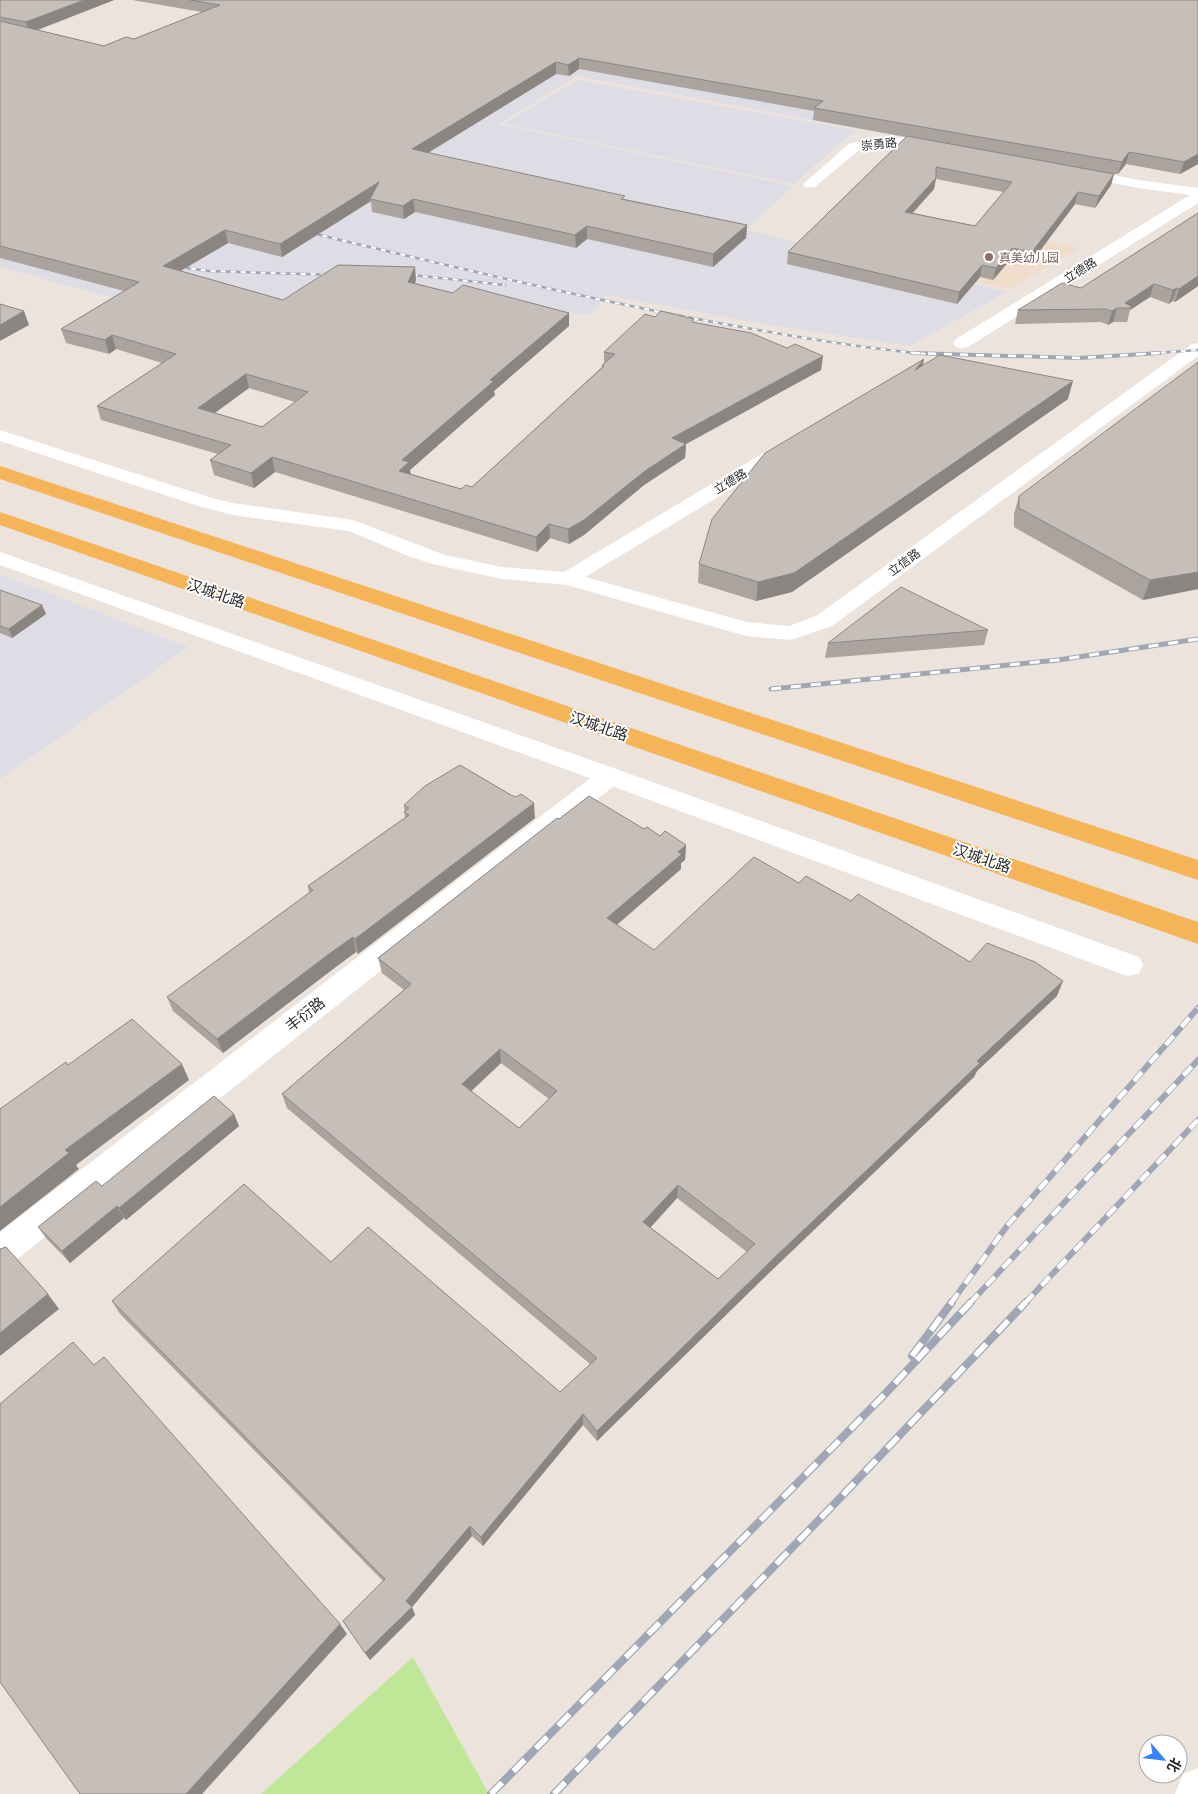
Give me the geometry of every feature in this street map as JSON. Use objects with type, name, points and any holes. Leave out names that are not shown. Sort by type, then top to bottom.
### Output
[{"type":"main road","points":[[0,472],[1198,870]]},
{"type":"main road","name":"汉城北路","points":[[0,518],[1198,933]]},
{"type":"street","name":"崇勇路","points":[[810,184],[855,146],[904,141],[953,150]]},
{"type":"street","points":[[1060,170],[1138,184],[1198,192]]},
{"type":"street","name":"立德路","points":[[962,343],[1198,197]]},
{"type":"street","name":"立信路","points":[[0,435],[205,502],[233,509],[353,526],[415,552],[468,567],[502,573],[568,579],[746,629],[791,633],[824,621],[1198,348]]},
{"type":"street","name":"立德路","points":[[568,579],[799,440]]},
{"type":"street","points":[[0,558],[610,776],[1129,965]]},
{"type":"street","name":"丰衍路","points":[[0,1252],[610,776]]},
{"type":"street","points":[[1196,1794],[1198,1789]]},
{"type":"shaded area","points":[[1198,0],[1105,175],[577,76],[499,124],[793,186],[746,230],[1007,292],[910,346],[770,325],[607,295],[589,315],[326,284],[245,334],[0,267],[0,97]]},
{"type":"shaded area","points":[[577,80],[855,130],[794,184],[504,124]]},
{"type":"shaded area","name":"真美幼儿园","points":[[948,219],[1079,248],[1010,289],[905,266]]},
{"type":"shaded area","points":[[0,574],[188,647],[0,779]]},
{"type":"green space","points":[[413,1657],[489,1794],[261,1794]]},
{"type":"building","points":[[0,0],[84,0],[26,22],[0,17]]},
{"type":"building","points":[[190,0],[1198,0],[1198,154],[1184,162],[1129,152],[1122,162],[814,108],[823,101],[579,58],[568,65],[556,62],[412,149],[625,196],[621,199],[747,225],[713,254],[587,226],[575,235],[413,199],[403,206],[370,199],[379,182],[280,244],[225,230],[163,266],[283,300],[338,265],[415,267],[408,282],[453,293],[463,285],[569,313],[490,380],[494,381],[402,460],[409,462],[399,471],[461,489],[466,485],[472,487],[604,366],[602,365],[615,354],[604,352],[645,314],[655,317],[661,311],[694,319],[692,322],[751,333],[787,348],[795,344],[823,356],[672,438],[686,444],[645,471],[584,520],[568,529],[549,524],[536,537],[272,457],[251,473],[210,460],[231,445],[97,406],[176,354],[112,335],[105,340],[61,329],[139,282],[0,246],[0,21],[104,46],[126,37],[134,39],[220,5]],"holes":[[[246,374],[308,392],[262,427],[198,408]]]},
{"type":"building","points":[[907,136],[1114,174],[1099,196],[1078,192],[1032,252],[1012,248],[996,268],[982,265],[959,292],[788,252]],"holes":[[[936,167],[1012,182],[975,226],[905,212],[936,178]]]},
{"type":"building","points":[[1198,213],[1198,276],[1179,289],[1173,290],[1154,284],[1125,303],[1131,306],[1131,308],[1117,308],[1112,311],[1105,309],[1018,310],[1062,283],[1081,288]]},
{"type":"building","points":[[0,304],[24,311],[0,325]]},
{"type":"building","points":[[940,355],[1073,381],[794,573],[758,582],[699,564],[712,519],[765,453],[924,359],[915,370]]},
{"type":"building","points":[[1198,362],[1198,572],[1150,580],[1019,508],[1019,496]]},
{"type":"building","points":[[901,587],[988,630],[828,643]]},
{"type":"building","points":[[0,590],[42,605],[9,629],[0,626]]},
{"type":"building","points":[[460,765],[511,795],[516,797],[521,794],[534,803],[355,939],[353,937],[329,954],[217,1039],[167,997],[313,890],[308,886],[409,815],[404,812],[409,808],[404,805],[425,786]]},
{"type":"building","points":[[589,796],[644,829],[647,827],[660,836],[665,831],[686,845],[678,852],[682,854],[607,918],[654,950],[754,857],[799,883],[806,876],[851,901],[858,894],[970,962],[987,943],[1035,962],[1063,981],[977,1061],[980,1063],[774,1258],[597,1431],[583,1414],[481,1537],[470,1526],[406,1601],[412,1607],[365,1653],[343,1621],[385,1579],[112,1301],[244,1184],[331,1262],[368,1227],[560,1392],[597,1358],[282,1094],[411,984],[378,958],[557,818],[559,819]],"holes":[[[500,1049],[557,1091],[519,1128],[462,1084]],[[678,1185],[755,1244],[718,1279],[643,1222]]]},
{"type":"building","points":[[132,1019],[182,1064],[65,1150],[69,1153],[0,1207],[0,1109],[66,1062],[68,1065]]},
{"type":"building","points":[[214,1096],[234,1114],[119,1208],[117,1206],[62,1251],[38,1227],[96,1181],[102,1186]]},
{"type":"building","points":[[6,1247],[48,1294],[0,1333],[0,1249]]},
{"type":"building","points":[[73,1342],[94,1365],[104,1357],[340,1624],[186,1794],[80,1794],[0,1682],[0,1404]]},
{"type":"railway","points":[[303,231],[644,309],[821,341],[919,353]]},
{"type":"railway","points":[[171,266],[209,271],[336,275]]},
{"type":"railway","points":[[403,274],[505,285]]},
{"type":"railway","points":[[1141,354],[1198,350]]},
{"type":"railway","points":[[912,353],[919,353]]},
{"type":"railway","points":[[919,353],[1079,358],[1160,353]]},
{"type":"railway","points":[[919,353],[927,354]]},
{"type":"railway","points":[[771,689],[1058,660],[1198,639]]},
{"type":"railway","points":[[951,1303],[1007,1226],[1198,1008]]},
{"type":"railway","points":[[970,1303],[1198,1060]]},
{"type":"railway","points":[[1025,1303],[1198,1120]]},
{"type":"railway","points":[[912,1356],[952,1302]]},
{"type":"railway","points":[[491,1794],[884,1395],[971,1302]]},
{"type":"railway","points":[[554,1794],[1026,1302]]},
{"type":"place","name":"真美幼儿园","points":[[989,257]]}]
